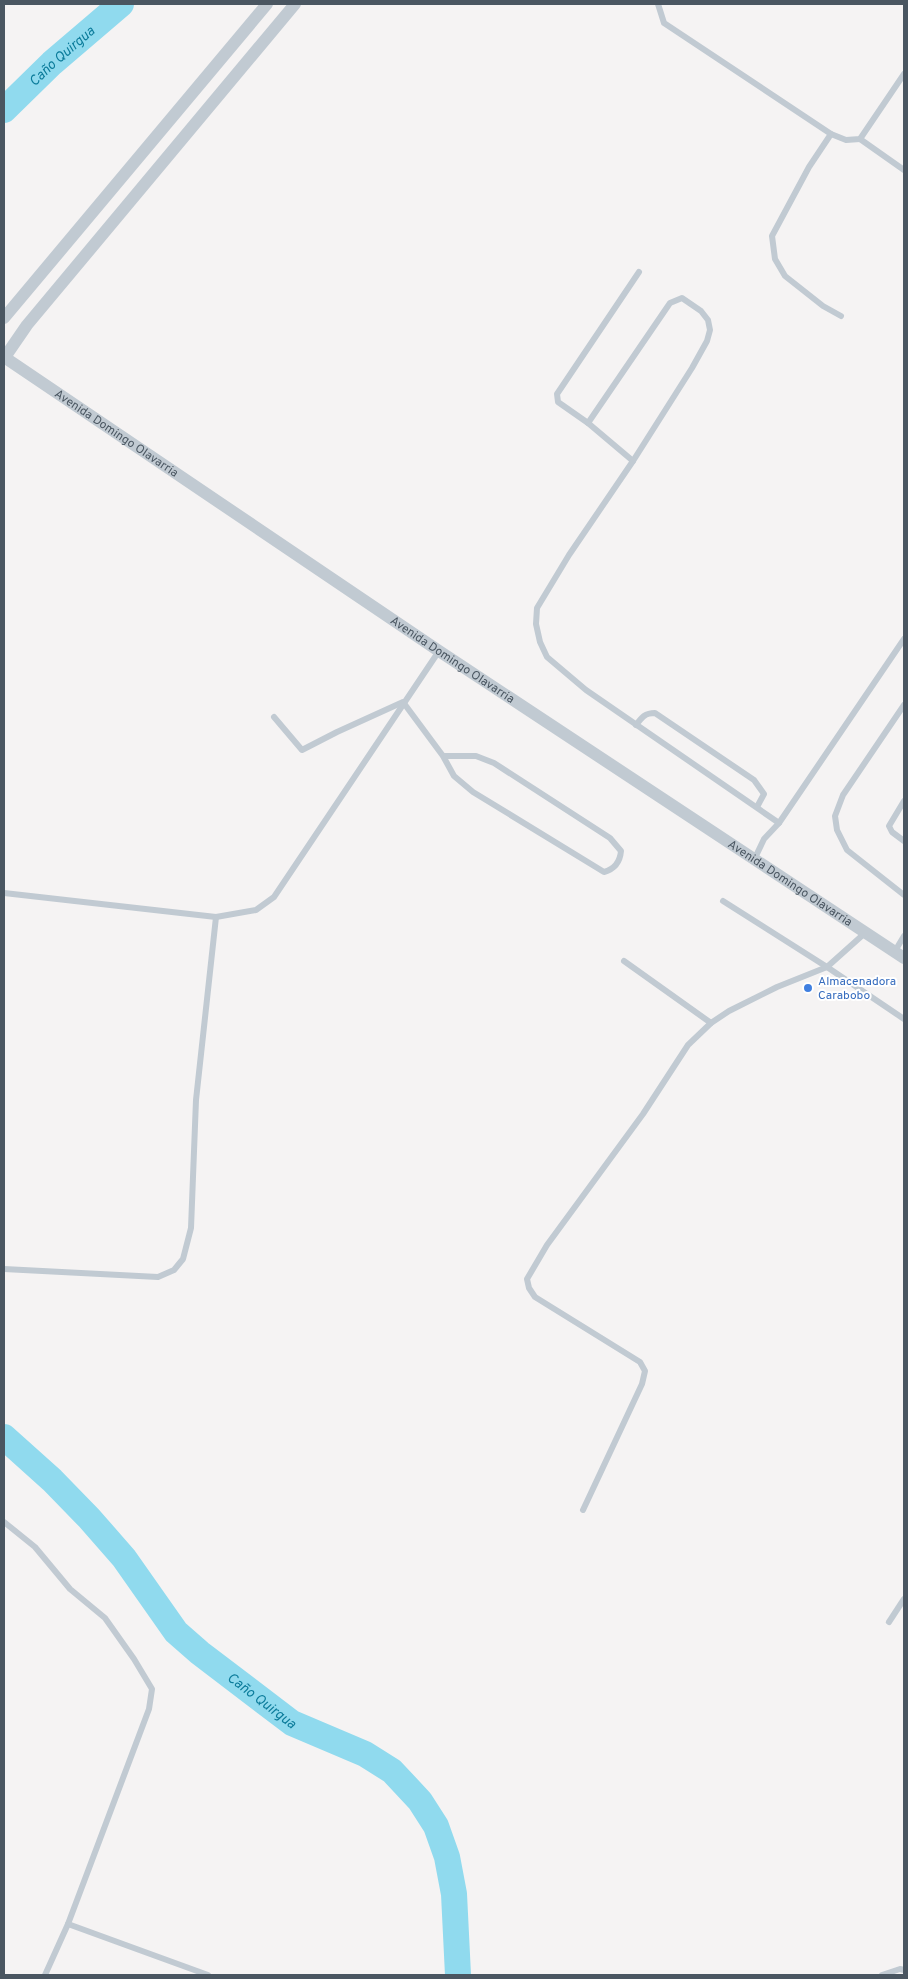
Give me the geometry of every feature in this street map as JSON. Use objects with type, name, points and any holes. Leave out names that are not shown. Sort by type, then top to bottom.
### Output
[{"type":"street","points":[[4,318],[267,4]]},
{"type":"street","name":"Avenida Domingo Olavarria","points":[[295,4],[27,325],[4,357],[438,651],[899,955]]},
{"type":"lane","points":[[658,4],[664,23],[831,134],[846,140],[860,139],[904,170]]},
{"type":"lane","points":[[860,139],[904,74]]},
{"type":"lane","points":[[831,134],[809,167],[772,236],[774,259],[785,276],[823,306],[842,316]]},
{"type":"lane","points":[[633,461],[588,423],[558,402],[557,394],[639,272]]},
{"type":"lane","points":[[588,423],[670,303],[682,298],[701,311],[708,320],[710,330],[707,341],[633,461],[568,555],[537,608],[536,624],[540,642],[547,657],[586,690],[779,823]]},
{"type":"lane","points":[[754,860],[764,839],[779,823],[904,639]]},
{"type":"lane","points":[[4,893],[216,917],[256,910],[274,897],[438,651]]},
{"type":"lane","points":[[274,717],[302,750],[403,702]]},
{"type":"lane","points":[[403,702],[443,756],[454,776],[474,792],[604,872],[610,870],[620,860],[621,851],[610,838],[494,762],[476,756],[443,756]]},
{"type":"lane","points":[[904,706],[843,795],[835,816],[837,830],[847,850],[904,895]]},
{"type":"lane","points":[[636,725],[642,716],[648,713],[655,713],[754,780],[764,794],[757,807]]},
{"type":"lane","points":[[904,801],[890,826],[892,832],[904,841]]},
{"type":"lane","points":[[723,902],[827,967],[904,1019]]},
{"type":"lane","points":[[4,1269],[158,1277],[174,1270],[183,1259],[191,1228],[196,1100],[216,917]]},
{"type":"lane","points":[[583,1510],[642,1384],[645,1371],[640,1362],[535,1297],[529,1288],[527,1279],[547,1245],[643,1114],[688,1045],[728,1011],[749,1000],[827,967],[865,933]]},
{"type":"lane","points":[[899,955],[904,936]]},
{"type":"lane","points":[[624,961],[711,1024]]},
{"type":"lane","points":[[4,1522],[36,1547],[70,1589],[105,1618],[134,1659],[152,1689],[149,1709],[68,1924],[45,1975]]},
{"type":"lane","points":[[889,1622],[904,1599]]},
{"type":"lane","points":[[68,1924],[208,1975]]},
{"type":"lane","points":[[882,1975],[900,1969],[904,1970]]},
{"type":"waterway","name":"Caño Quirgua","points":[[4,110],[52,63],[121,4]]},
{"type":"waterway","name":"Caño Quirgua","points":[[4,1437],[52,1480],[89,1518],[124,1558],[176,1632],[200,1653],[292,1723],[365,1754],[392,1771],[420,1801],[436,1826],[447,1857],[454,1894],[458,1975]]},
{"type":"place","name":"Almacenadora Carabobo","points":[[808,988]]}]
